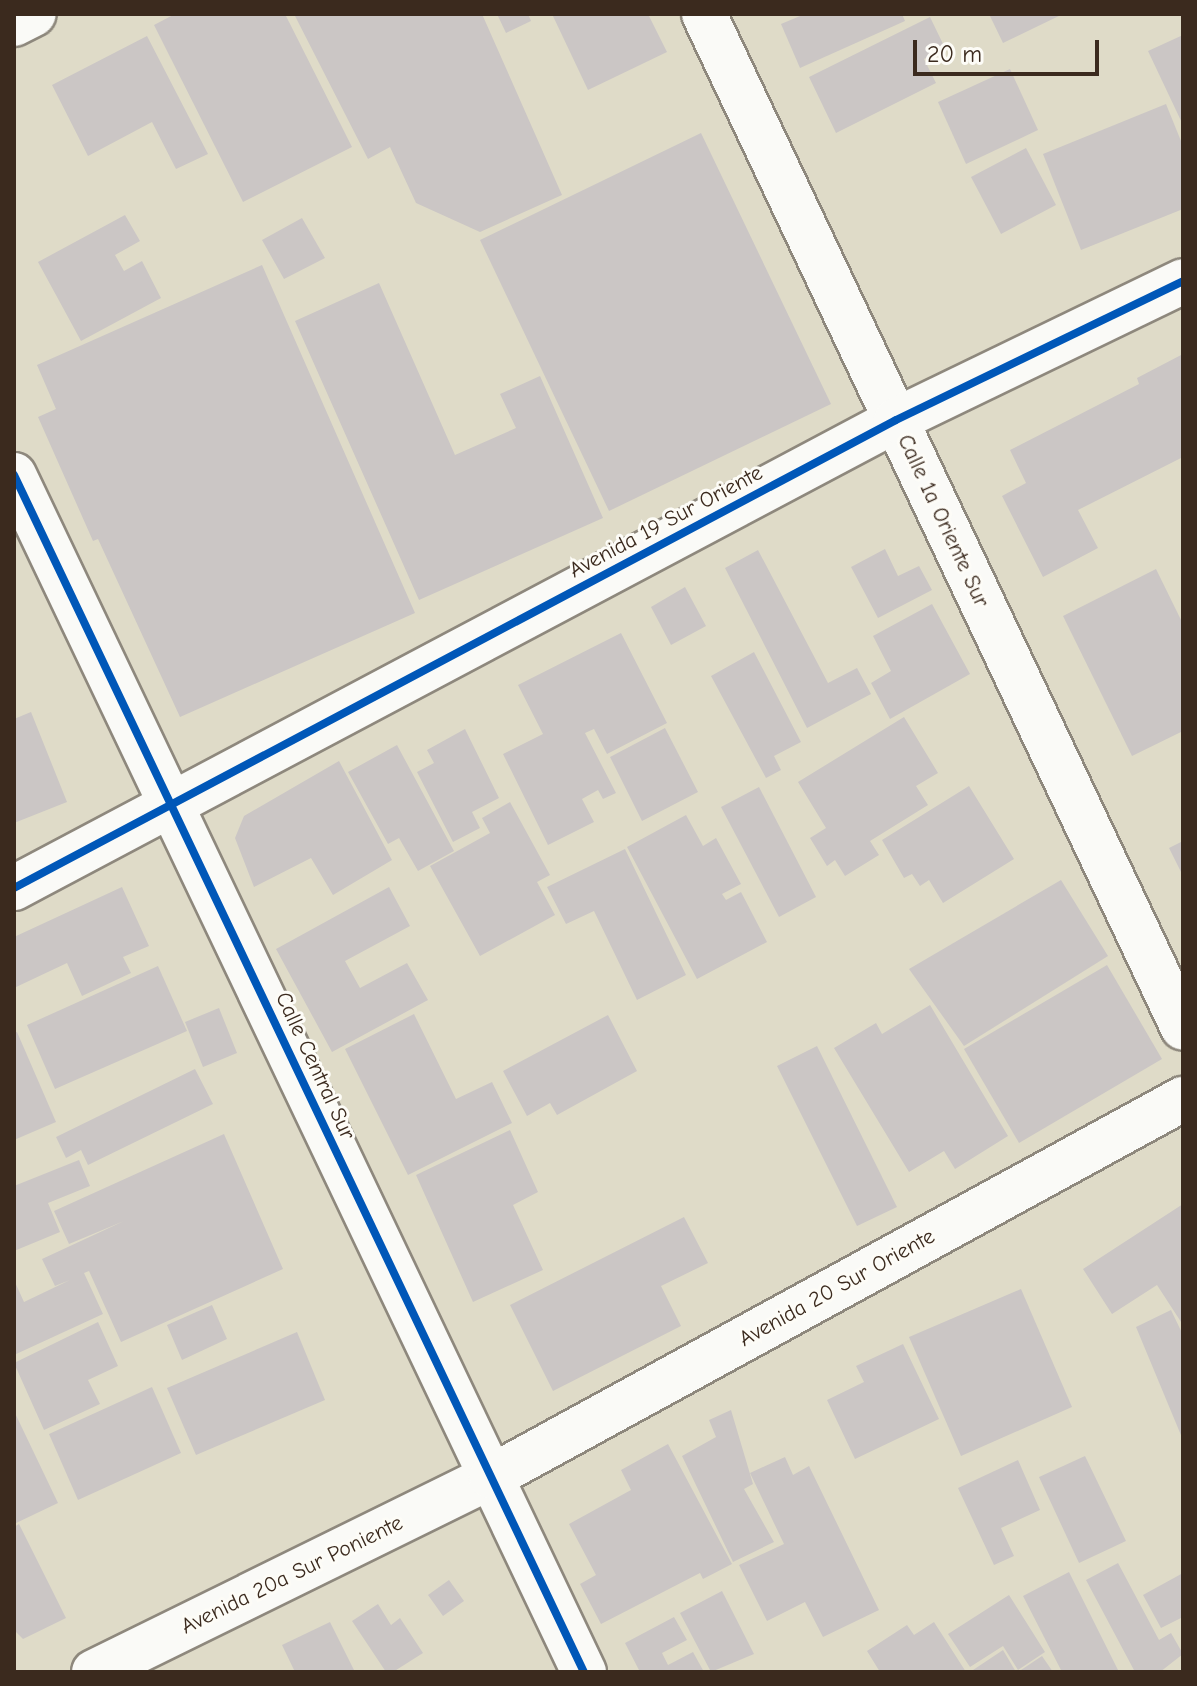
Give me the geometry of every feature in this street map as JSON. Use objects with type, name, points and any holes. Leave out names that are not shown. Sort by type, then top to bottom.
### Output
[{"type":"street","points":[[14,24],[34,14]]},
{"type":"street","name":"Calle 1a Oriente Sur","points":[[704,14],[1183,1028]]},
{"type":"street","name":"Avenida 19 Sur Oriente","points":[[14,888],[896,420],[1183,281]]},
{"type":"street","name":"Calle Central Sur","points":[[14,475],[584,1672]]},
{"type":"street","name":"Avenida 20 Sur Oriente","points":[[491,1477],[1183,1099]]},
{"type":"street","name":"Avenida 20a Sur Poniente","points":[[94,1672],[491,1477]]},
{"type":"building","points":[[175,14],[285,14],[352,147],[243,202],[154,25]]},
{"type":"building","points":[[294,14],[482,14],[562,195],[480,232],[416,203],[390,147],[368,159]]},
{"type":"building","points":[[497,14],[528,14],[531,21],[506,33]]},
{"type":"building","points":[[552,14],[648,14],[667,52],[588,90]]},
{"type":"building","points":[[805,14],[902,14],[905,21],[800,68],[781,24]]},
{"type":"building","points":[[989,14],[1063,14],[1003,43]]},
{"type":"building","points":[[930,17],[945,48],[924,59],[936,83],[836,133],[809,77]]},
{"type":"building","points":[[1183,35],[1183,125],[1148,51]]},
{"type":"building","points":[[147,36],[208,154],[176,169],[152,122],[88,156],[52,85]]},
{"type":"building","points":[[1010,69],[1038,130],[966,164],[938,102]]},
{"type":"building","points":[[1166,104],[1183,146],[1183,209],[1081,250],[1043,154]]},
{"type":"building","points":[[701,133],[831,404],[609,511],[480,240]]},
{"type":"building","points":[[1026,148],[1056,205],[1001,234],[971,177]]},
{"type":"building","points":[[125,215],[140,241],[115,255],[124,271],[142,261],[161,298],[81,341],[38,262]]},
{"type":"building","points":[[302,218],[325,258],[284,279],[262,240]]},
{"type":"building","points":[[262,265],[415,613],[180,717],[98,539],[93,541],[38,417],[56,409],[37,365]]},
{"type":"building","points":[[379,283],[455,455],[516,428],[500,394],[540,376],[603,518],[419,600],[295,321]]},
{"type":"building","points":[[1183,354],[1183,457],[1078,510],[1098,548],[1043,577],[1002,496],[1026,483],[1010,450],[1139,384],[1137,378]]},
{"type":"building","points":[[885,549],[898,576],[919,566],[932,590],[878,618],[851,567]]},
{"type":"building","points":[[758,550],[828,683],[857,668],[871,694],[807,728],[725,568]]},
{"type":"building","points":[[1156,569],[1183,624],[1183,731],[1132,756],[1063,616]]},
{"type":"building","points":[[685,587],[706,626],[671,645],[651,607]]},
{"type":"building","points":[[932,604],[970,674],[890,719],[871,683],[891,671],[873,636]]},
{"type":"building","points":[[621,633],[667,723],[607,754],[594,729],[585,733],[616,793],[603,799],[598,790],[582,799],[594,822],[548,845],[503,754],[543,734],[518,685]]},
{"type":"building","points":[[754,652],[801,742],[774,756],[781,770],[766,778],[711,676]]},
{"type":"building","points":[[31,712],[67,802],[14,823],[14,719]]},
{"type":"building","points":[[904,717],[938,773],[916,786],[928,805],[870,841],[879,855],[845,876],[835,860],[827,866],[810,838],[826,828],[798,782]]},
{"type":"building","points":[[665,728],[698,792],[642,821],[610,757]]},
{"type":"building","points":[[465,729],[499,798],[472,812],[480,828],[453,842],[417,772],[434,763],[427,750]]},
{"type":"building","points":[[397,745],[454,851],[418,871],[399,838],[388,844],[348,772]]},
{"type":"building","points":[[339,761],[392,860],[333,895],[311,858],[254,887],[235,838],[244,816]]},
{"type":"building","points":[[969,786],[1014,859],[943,903],[929,880],[920,886],[912,874],[904,878],[882,840]]},
{"type":"building","points":[[759,787],[816,897],[779,917],[721,807]]},
{"type":"building","points":[[510,802],[550,875],[537,882],[555,915],[480,956],[430,866],[490,833],[482,818]]},
{"type":"building","points":[[686,815],[703,846],[716,838],[741,884],[722,894],[726,900],[741,892],[767,942],[697,979],[627,847]]},
{"type":"building","points":[[1183,841],[1183,876],[1169,848]]},
{"type":"building","points":[[625,849],[686,975],[637,1000],[594,911],[566,924],[547,887]]},
{"type":"building","points":[[1061,880],[1108,956],[964,1046],[909,969]]},
{"type":"building","points":[[122,887],[149,946],[123,957],[131,973],[82,996],[67,963],[14,988],[14,937]]},
{"type":"building","points":[[389,887],[410,926],[345,961],[360,988],[407,963],[428,1000],[332,1052],[276,949]]},
{"type":"building","points":[[1107,965],[1162,1059],[1019,1143],[964,1049]]},
{"type":"building","points":[[158,966],[187,1031],[55,1089],[27,1025]]},
{"type":"building","points":[[930,1005],[1008,1136],[955,1169],[944,1151],[909,1172],[834,1048],[876,1023],[882,1034]]},
{"type":"building","points":[[219,1008],[237,1053],[203,1067],[185,1022]]},
{"type":"building","points":[[414,1014],[456,1099],[492,1082],[512,1123],[408,1175],[345,1049]]},
{"type":"building","points":[[608,1015],[637,1071],[557,1115],[550,1103],[527,1116],[503,1071]]},
{"type":"building","points":[[17,1032],[56,1122],[14,1140],[14,1033]]},
{"type":"building","points":[[817,1046],[897,1207],[857,1226],[777,1066]]},
{"type":"building","points":[[195,1069],[213,1104],[88,1165],[81,1150],[66,1158],[56,1137]]},
{"type":"building","points":[[510,1130],[538,1192],[513,1205],[543,1270],[473,1302],[416,1175]]},
{"type":"building","points":[[224,1134],[283,1269],[121,1342],[89,1271],[84,1273],[103,1314],[14,1355],[14,1280],[24,1302],[70,1280],[55,1286],[42,1259],[124,1221],[69,1244],[54,1211]]},
{"type":"building","points":[[79,1160],[90,1186],[48,1203],[60,1232],[14,1251],[14,1186]]},
{"type":"building","points":[[1183,1204],[1183,1325],[1157,1285],[1112,1314],[1083,1269]]},
{"type":"building","points":[[684,1217],[708,1263],[661,1286],[681,1326],[553,1391],[510,1305]]},
{"type":"building","points":[[1021,1289],[1072,1407],[961,1456],[909,1337]]},
{"type":"building","points":[[212,1305],[227,1339],[182,1360],[167,1325]]},
{"type":"building","points":[[1171,1310],[1183,1335],[1183,1440],[1136,1327]]},
{"type":"building","points":[[98,1322],[118,1366],[88,1380],[100,1404],[44,1430],[14,1363]]},
{"type":"building","points":[[297,1332],[325,1400],[196,1455],[167,1388]]},
{"type":"building","points":[[903,1344],[939,1419],[855,1459],[827,1400],[864,1382],[856,1366]]},
{"type":"building","points":[[152,1387],[181,1453],[78,1500],[49,1434]]},
{"type":"building","points":[[731,1410],[753,1484],[744,1489],[774,1542],[733,1562],[682,1456],[716,1437],[709,1420]]},
{"type":"building","points":[[14,1411],[58,1503],[14,1524]]},
{"type":"building","points":[[668,1444],[732,1564],[703,1579],[700,1573],[601,1624],[580,1584],[596,1575],[569,1524],[631,1490],[621,1470]]},
{"type":"building","points":[[1085,1456],[1126,1541],[1079,1563],[1039,1477]]},
{"type":"building","points":[[785,1457],[793,1475],[809,1466],[879,1610],[823,1637],[805,1602],[767,1621],[739,1565],[784,1544],[750,1473]]},
{"type":"building","points":[[1018,1460],[1040,1510],[1001,1528],[1014,1556],[994,1565],[958,1488]]},
{"type":"building","points":[[19,1524],[66,1618],[23,1639],[14,1630],[14,1527]]},
{"type":"building","points":[[1118,1563],[1159,1640],[1171,1633],[1183,1654],[1160,1672],[1135,1672],[1086,1580]]},
{"type":"building","points":[[1069,1572],[1119,1672],[1062,1672],[1023,1596]]},
{"type":"building","points":[[1183,1573],[1183,1617],[1161,1628],[1143,1595]]},
{"type":"building","points":[[449,1580],[464,1601],[443,1616],[428,1595]]},
{"type":"building","points":[[722,1591],[754,1654],[711,1672],[680,1613]]},
{"type":"building","points":[[1009,1595],[1045,1652],[1018,1670],[1003,1646],[970,1667],[948,1634]]},
{"type":"building","points":[[378,1604],[391,1625],[400,1618],[423,1653],[393,1672],[386,1672],[352,1621]]},
{"type":"building","points":[[674,1617],[687,1640],[662,1653],[668,1665],[693,1652],[704,1672],[640,1672],[625,1643]]},
{"type":"building","points":[[330,1622],[355,1672],[295,1672],[282,1645]]},
{"type":"building","points":[[934,1622],[966,1672],[880,1672],[867,1651],[907,1625],[914,1635]]},
{"type":"building","points":[[1003,1650],[1016,1672],[970,1672]]},
{"type":"building","points":[[1042,1656],[1053,1672],[1018,1672]]},
{"type":"cycle path","points":[[14,888],[896,420],[1183,281]]},
{"type":"cycle path","points":[[14,475],[584,1672]]}]
